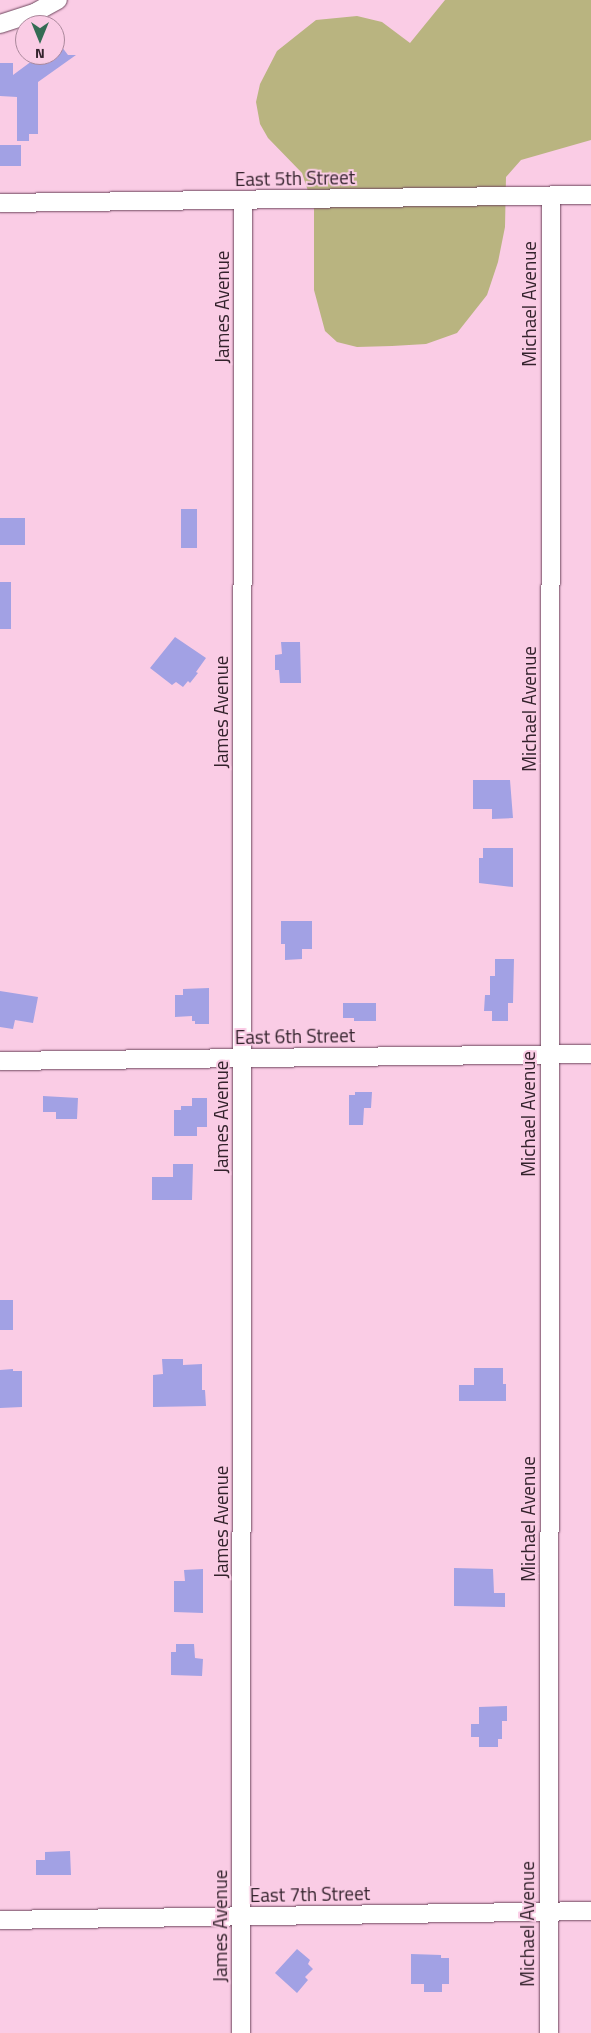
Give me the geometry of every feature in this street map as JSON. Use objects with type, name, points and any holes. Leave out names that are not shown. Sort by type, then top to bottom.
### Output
[{"type":"street","points":[[0,24],[36,12],[58,0]]},
{"type":"street","name":"East 5th Street","points":[[0,203],[591,195]]},
{"type":"street","name":"Michael Avenue","points":[[549,2033],[551,196]]},
{"type":"street","name":"James Avenue","points":[[241,2033],[243,200]]},
{"type":"street","name":"East 6th Street","points":[[0,1061],[591,1054]]},
{"type":"street","name":"East 7th Street","points":[[0,1920],[591,1910]]},
{"type":"shaded area","points":[[445,0],[591,0],[591,140],[521,160],[506,177],[505,227],[498,262],[487,295],[457,333],[426,344],[357,347],[337,342],[325,331],[314,290],[314,209],[302,173],[268,138],[260,124],[256,102],[260,84],[277,51],[316,20],[357,16],[382,22],[410,43]]},
{"type":"building","points":[[65,51],[68,55],[76,55],[65,63]]},
{"type":"building","points":[[0,63],[13,63],[13,75],[26,65],[62,65],[38,82],[38,134],[29,134],[29,141],[17,141],[17,97],[0,96]]},
{"type":"building","points":[[0,145],[21,145],[21,166],[0,166]]},
{"type":"building","points":[[181,509],[197,509],[197,548],[181,548]]},
{"type":"building","points":[[0,518],[25,518],[25,545],[0,545]]},
{"type":"building","points":[[0,582],[11,582],[11,629],[0,629]]},
{"type":"building","points":[[175,637],[206,658],[196,672],[198,673],[190,683],[188,681],[183,687],[176,682],[172,685],[150,668]]},
{"type":"building","points":[[281,642],[300,642],[301,683],[280,683],[279,670],[275,670],[275,655],[282,654]]},
{"type":"building","points":[[473,780],[510,780],[513,818],[492,819],[492,809],[473,809]]},
{"type":"building","points":[[483,848],[513,848],[513,887],[479,883],[479,858],[483,858]]},
{"type":"building","points":[[281,921],[312,921],[312,949],[302,949],[302,959],[285,960],[285,944],[281,944]]},
{"type":"building","points":[[495,959],[514,959],[513,1003],[508,1003],[508,1021],[492,1021],[492,1011],[484,1011],[485,995],[490,995],[490,976],[495,976]]},
{"type":"building","points":[[209,988],[209,1024],[195,1024],[195,1021],[192,1021],[192,1016],[175,1017],[175,995],[183,995],[183,989]]},
{"type":"building","points":[[0,991],[38,997],[33,1023],[15,1020],[13,1029],[0,1027]]},
{"type":"building","points":[[343,1003],[376,1003],[376,1021],[354,1021],[354,1018],[343,1018]]},
{"type":"building","points":[[355,1092],[372,1092],[371,1108],[364,1108],[363,1125],[349,1125],[349,1095],[355,1095]]},
{"type":"building","points":[[43,1096],[78,1098],[77,1119],[56,1119],[56,1112],[43,1112]]},
{"type":"building","points":[[192,1098],[207,1098],[207,1127],[197,1127],[197,1136],[174,1136],[174,1110],[181,1110],[181,1106],[192,1106]]},
{"type":"building","points":[[173,1164],[193,1164],[192,1200],[152,1200],[152,1177],[173,1177]]},
{"type":"building","points":[[0,1300],[13,1300],[13,1330],[0,1330]]},
{"type":"building","points":[[162,1359],[183,1359],[183,1365],[202,1364],[202,1390],[205,1390],[206,1406],[153,1407],[153,1375],[163,1374]]},
{"type":"building","points":[[474,1368],[503,1368],[503,1384],[506,1384],[506,1401],[459,1401],[459,1385],[474,1385]]},
{"type":"building","points":[[13,1369],[13,1371],[22,1371],[22,1407],[0,1408],[0,1370]]},
{"type":"building","points":[[454,1568],[493,1569],[494,1593],[505,1593],[505,1607],[454,1606]]},
{"type":"building","points":[[203,1569],[203,1613],[174,1612],[174,1581],[185,1581],[184,1570]]},
{"type":"building","points":[[176,1644],[194,1644],[195,1658],[203,1659],[202,1676],[171,1675],[171,1652],[176,1652]]},
{"type":"building","points":[[507,1706],[507,1721],[502,1721],[502,1739],[498,1739],[498,1747],[479,1747],[479,1737],[471,1737],[471,1724],[479,1724],[479,1707]]},
{"type":"building","points":[[70,1851],[71,1875],[36,1875],[36,1860],[45,1860],[45,1852]]},
{"type":"building","points":[[297,1949],[310,1960],[308,1964],[313,1969],[305,1977],[308,1980],[297,1993],[275,1973]]},
{"type":"building","points":[[411,1954],[441,1955],[441,1958],[449,1958],[449,1984],[442,1984],[442,1992],[424,1992],[424,1984],[411,1984]]}]
